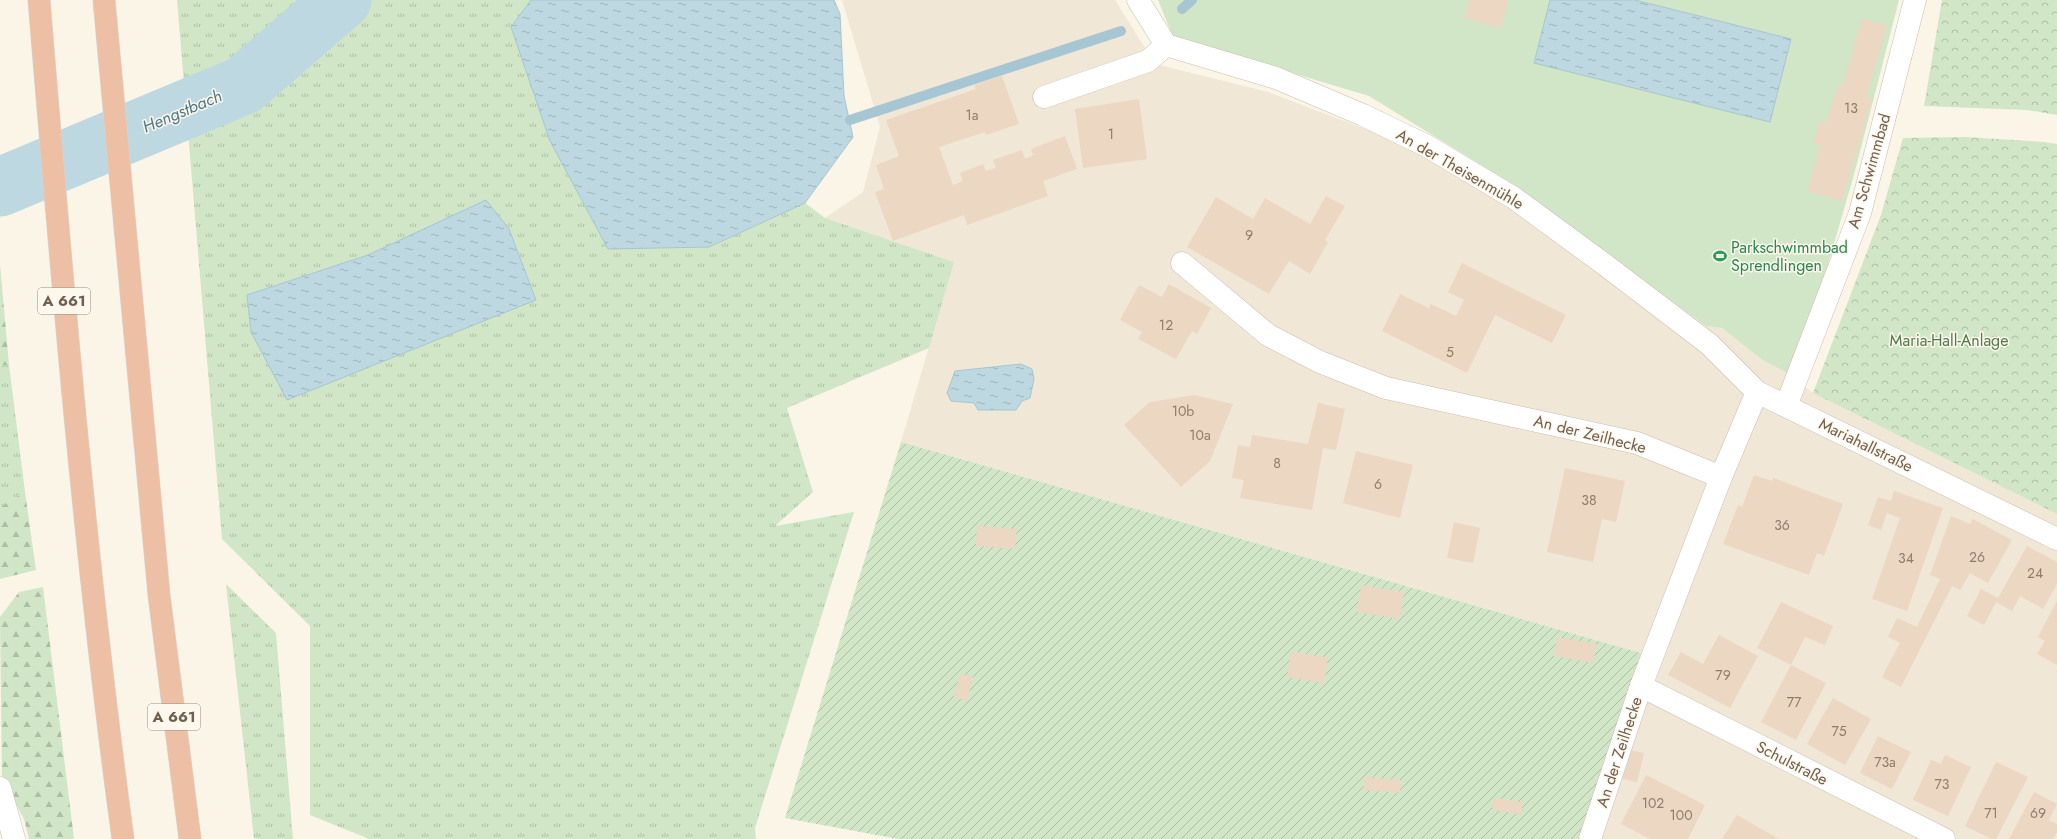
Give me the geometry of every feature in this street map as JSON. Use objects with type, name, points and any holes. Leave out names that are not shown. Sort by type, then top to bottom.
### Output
[{"type":"highway","name":"A 661","points":[[39,0],[57,226],[93,602],[123,839]]},
{"type":"highway","name":"A 661","points":[[104,0],[159,595],[190,839]]},
{"type":"street","points":[[1044,97],[1148,61],[1166,45],[1138,0]]},
{"type":"street","name":"Am Schwimmbad","points":[[1786,406],[1860,214],[1915,0]]},
{"type":"street","name":"An der Theisenmühle","points":[[1166,45],[1276,78],[1363,115],[1434,150],[1514,198],[1604,264],[1709,344],[1757,392]]},
{"type":"street","name":"An der Zeilhecke","points":[[1182,263],[1268,335],[1320,362],[1386,388],[1637,443],[1721,477],[1641,686],[1590,839]]},
{"type":"street","points":[[1721,477],[1757,392]]},
{"type":"street","name":"Mariahallstraße","points":[[1757,392],[2057,539]]},
{"type":"street","name":"Schulstraße","points":[[1641,686],[1944,839]]},
{"type":"street","points":[[0,788],[14,839]]},
{"type":"shaded area","points":[[842,0],[1115,0],[1155,64],[1268,92],[1515,186],[1706,326],[1722,328],[1761,359],[1789,374],[1813,393],[2057,514],[2057,839],[1585,839],[1648,655],[901,442],[954,262],[825,218],[863,192],[880,127]]},
{"type":"green space","points":[[177,0],[531,0],[511,27],[709,247],[805,203],[825,218],[954,262],[929,348],[787,408],[813,492],[775,526],[854,512],[755,828],[756,839],[369,839],[310,815],[310,626],[222,539]]},
{"type":"green space","name":"Parkschwimmbad Sprendlingen","points":[[1158,0],[1899,0],[1855,171],[1803,351],[1789,374],[1761,359],[1722,328],[1706,326],[1515,186],[1369,96],[1173,37]]},
{"type":"green space","points":[[1942,0],[2057,0],[2057,115],[2027,110],[1924,106]]},
{"type":"green space","name":"Maria-Hall-Anlage","points":[[1965,137],[2057,144],[2057,514],[1813,393],[1881,215],[1903,138]]},
{"type":"green space","points":[[0,264],[9,365],[0,366]]},
{"type":"green space","points":[[9,365],[25,492],[0,507],[0,366]]},
{"type":"green space","points":[[901,442],[1648,655],[1585,839],[898,839],[785,818]]},
{"type":"green space","points":[[25,492],[36,570],[0,579],[0,507]]},
{"type":"green space","points":[[226,584],[276,633],[293,839],[254,839]]},
{"type":"green space","points":[[43,587],[74,839],[29,839],[24,819],[2,779],[0,617],[19,592]]},
{"type":"water","points":[[531,0],[834,0],[840,14],[844,96],[853,137],[805,203],[709,247],[608,249],[550,141],[511,27]]},
{"type":"water","points":[[1550,0],[1635,0],[1791,39],[1770,122],[1534,63]]},
{"type":"water","points":[[486,200],[509,229],[536,300],[287,400],[251,332],[247,295],[368,255]]},
{"type":"water","points":[[1021,364],[1032,369],[1034,379],[1030,398],[1022,401],[1016,410],[978,410],[974,403],[951,401],[947,393],[955,371]]},
{"type":"building","points":[[1469,0],[1508,0],[1501,28],[1464,18]]},
{"type":"building","points":[[1862,18],[1887,26],[1866,97],[1872,99],[1842,201],[1807,191],[1820,146],[1813,143],[1820,121],[1826,123],[1838,85],[1842,87]]},
{"type":"building","points":[[1002,76],[1019,124],[986,135],[985,132],[939,147],[953,185],[963,181],[960,173],[983,164],[986,171],[996,168],[993,160],[1022,150],[1025,159],[1033,155],[1031,149],[1065,136],[1077,169],[1043,181],[1048,196],[967,225],[964,215],[893,241],[875,192],[884,189],[876,165],[899,156],[886,120],[976,89],[974,85]]},
{"type":"building","points":[[1139,99],[1147,159],[1083,168],[1075,109]]},
{"type":"building","points":[[1326,196],[1345,206],[1325,240],[1328,242],[1310,274],[1289,261],[1269,294],[1187,247],[1216,197],[1253,219],[1265,198],[1310,224]]},
{"type":"building","points":[[1462,263],[1566,315],[1552,343],[1495,315],[1467,373],[1382,331],[1400,294],[1429,308],[1431,304],[1456,316],[1464,300],[1448,292]]},
{"type":"building","points":[[1169,284],[1211,308],[1197,334],[1192,331],[1176,359],[1138,339],[1142,332],[1120,320],[1139,285],[1162,297]]},
{"type":"building","points":[[1194,395],[1233,404],[1210,461],[1181,487],[1124,425],[1150,402]]},
{"type":"building","points":[[1318,403],[1345,409],[1336,450],[1323,448],[1312,510],[1240,498],[1244,480],[1232,478],[1238,445],[1250,447],[1252,435],[1308,444]]},
{"type":"building","points":[[1356,451],[1413,465],[1400,518],[1343,503]]},
{"type":"building","points":[[1565,468],[1625,481],[1616,522],[1602,519],[1593,562],[1547,552]]},
{"type":"building","points":[[1754,475],[1772,481],[1773,478],[1843,504],[1824,556],[1817,553],[1809,575],[1723,544],[1738,505],[1742,507]]},
{"type":"building","points":[[1894,491],[1943,508],[1907,611],[1872,599],[1900,518],[1887,513],[1881,530],[1868,525],[1878,497],[1891,501]]},
{"type":"building","points":[[1951,516],[1970,524],[1973,519],[2012,540],[1988,583],[1970,573],[1960,590],[1952,586],[1901,687],[1882,677],[1900,643],[1888,637],[1897,618],[1917,627],[1940,579],[1930,575]]},
{"type":"building","points":[[1454,522],[1480,528],[1473,563],[1447,558]]},
{"type":"building","points":[[977,526],[1017,529],[1015,549],[976,546]]},
{"type":"building","points":[[2027,546],[2057,562],[2057,584],[2043,609],[2020,596],[2012,611],[1996,602],[1984,625],[1967,616],[1981,589],[1998,598]]},
{"type":"building","points":[[1361,585],[1404,592],[1400,619],[1357,612]]},
{"type":"building","points":[[2057,601],[2057,665],[2037,654],[2045,641],[2038,637]]},
{"type":"building","points":[[1781,602],[1833,626],[1825,645],[1805,637],[1791,665],[1757,648]]},
{"type":"building","points":[[1719,635],[1758,656],[1730,708],[1668,675],[1681,652],[1703,664]]},
{"type":"building","points":[[1557,637],[1597,644],[1593,663],[1554,656]]},
{"type":"building","points":[[1291,651],[1328,658],[1324,683],[1287,677]]},
{"type":"building","points":[[1791,665],[1826,683],[1796,740],[1761,722]]},
{"type":"building","points":[[960,674],[973,677],[967,701],[954,697]]},
{"type":"building","points":[[1833,698],[1871,719],[1845,765],[1807,744]]},
{"type":"building","points":[[1878,736],[1911,752],[1892,789],[1860,773]]},
{"type":"building","points":[[1629,750],[1644,753],[1637,782],[1622,779]]},
{"type":"building","points":[[1945,755],[1971,767],[1948,816],[1913,800],[1931,760],[1941,764]]},
{"type":"building","points":[[1996,762],[2028,777],[1996,839],[1991,839],[1965,826]]},
{"type":"building","points":[[1646,775],[1705,805],[1688,839],[1650,839],[1621,824]]},
{"type":"building","points":[[1364,777],[1401,780],[1400,793],[1363,790]]},
{"type":"building","points":[[2034,792],[2057,804],[2049,820],[2057,824],[2057,832],[2053,839],[2009,839]]},
{"type":"building","points":[[1493,798],[1523,802],[1521,814],[1492,810]]},
{"type":"building","points":[[1737,815],[1779,839],[1722,839]]},
{"type":"waterway","name":"Hengstbach","points":[[0,187],[244,85],[342,0]]},
{"type":"waterway","points":[[1182,9],[1192,0]]},
{"type":"waterway","points":[[850,120],[1121,31]]},
{"type":"place","name":"Parkschwimmbad Sprendlingen","points":[[1720,256]]}]
